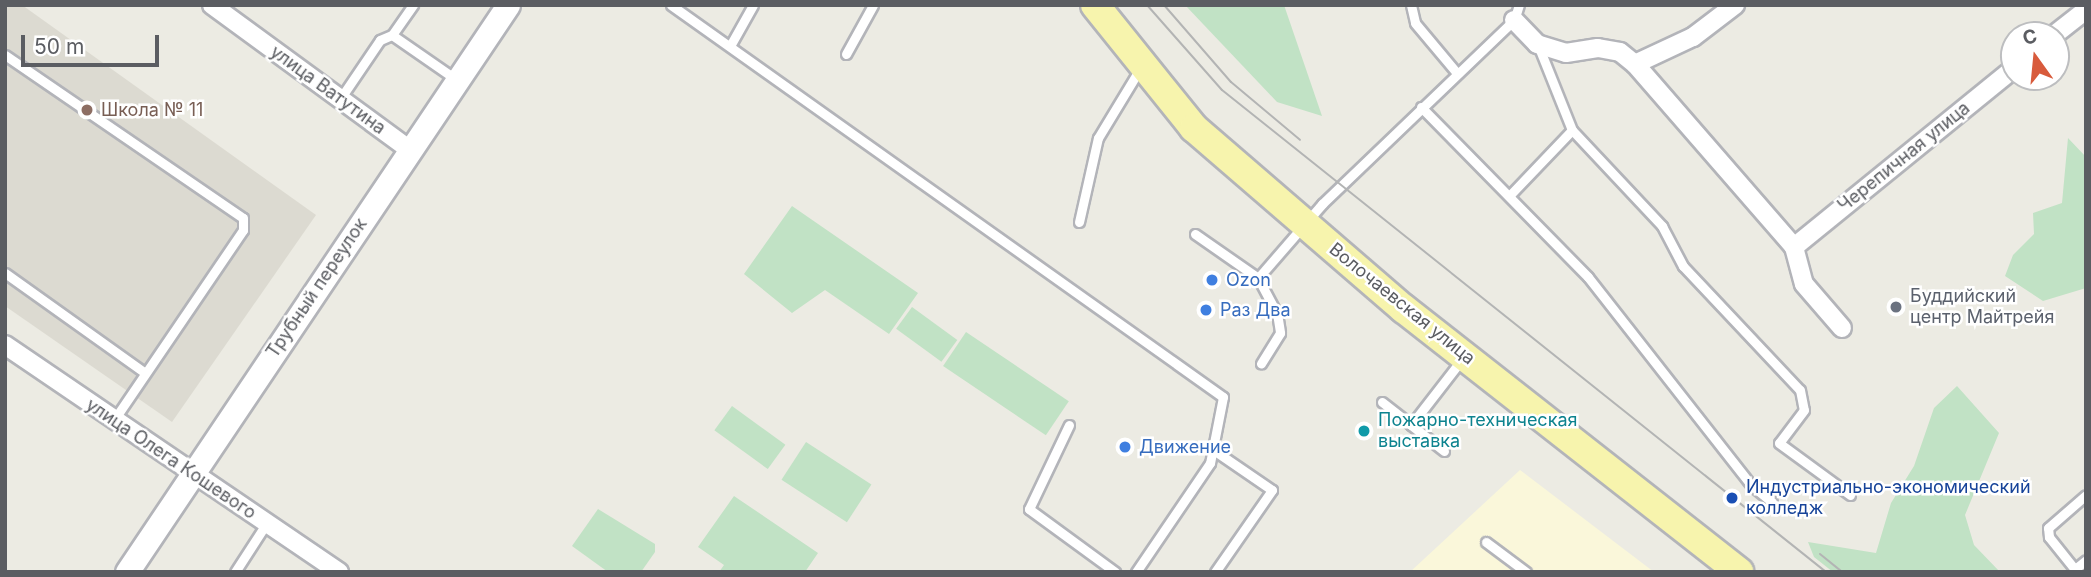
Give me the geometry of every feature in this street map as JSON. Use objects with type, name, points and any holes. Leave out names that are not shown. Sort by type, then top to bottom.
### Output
[{"type":"main road","name":"Волочаевская улица","points":[[1095,5],[1194,128],[1464,356],[1739,572]]},
{"type":"street","name":"улица Ватутина","points":[[212,5],[410,150]]},
{"type":"street","name":"Трубный переулок","points":[[127,572],[508,5]]},
{"type":"street","points":[[1635,64],[1693,37],[1735,5]]},
{"type":"street","points":[[2070,22],[2086,10]]},
{"type":"street","points":[[1517,13],[1537,44],[1566,53],[1598,48],[1620,52],[1635,64],[1794,247],[1804,284],[1842,328]]},
{"type":"street","name":"Черепичная улица","points":[[1794,247],[2000,79]]},
{"type":"street","name":"улица Олега Кошевого","points":[[5,345],[114,419],[191,476],[339,572]]},
{"type":"lane","points":[[340,99],[380,40],[392,35],[413,5]]},
{"type":"lane","points":[[671,5],[1223,397],[1215,451],[1136,572]]},
{"type":"lane","points":[[730,46],[753,5]]},
{"type":"lane","points":[[846,54],[873,5]]},
{"type":"lane","points":[[1411,5],[1415,23],[1457,73]]},
{"type":"lane","points":[[1258,278],[1304,223],[1517,13]]},
{"type":"lane","points":[[392,35],[457,80]]},
{"type":"lane","points":[[1537,44],[1573,130],[1662,226],[1684,267],[1800,390],[1804,410],[1779,443],[1850,495]]},
{"type":"lane","points":[[5,55],[243,218],[243,230],[114,419]]},
{"type":"lane","points":[[1079,222],[1098,138],[1142,65]]},
{"type":"lane","points":[[1421,107],[1588,277],[1751,485],[1772,502]]},
{"type":"lane","points":[[1508,196],[1573,130]]},
{"type":"lane","points":[[1195,234],[1258,278],[1277,313],[1280,333],[1261,363]]},
{"type":"lane","points":[[5,273],[145,373]]},
{"type":"lane","points":[[1411,425],[1464,356]]},
{"type":"lane","points":[[1382,402],[1444,451]]},
{"type":"lane","points":[[1069,425],[1029,509],[1115,572]]},
{"type":"lane","points":[[1215,451],[1272,489],[1215,572]]},
{"type":"lane","points":[[2086,495],[2048,528],[2049,537],[2076,570],[2086,560]]},
{"type":"lane","points":[[235,572],[266,524]]},
{"type":"lane","points":[[1486,542],[1526,572]]},
{"type":"shaded area","name":"Школа № 11","points":[[5,5],[22,5],[316,215],[172,422],[5,306]]},
{"type":"shaded area","points":[[1520,470],[1654,572],[1410,572]]},
{"type":"green space","points":[[1185,5],[1284,5],[1322,116],[1277,102]]},
{"type":"green space","points":[[2068,138],[2086,157],[2086,288],[2043,301],[2005,276],[2013,255],[2034,234],[2033,213],[2062,203]]},
{"type":"green space","points":[[792,206],[918,293],[889,334],[825,290],[792,313],[744,274]]},
{"type":"green space","points":[[912,307],[957,340],[941,362],[896,329]]},
{"type":"green space","points":[[966,332],[1069,401],[1046,435],[943,366]]},
{"type":"green space","points":[[1957,386],[1999,433],[1965,515],[1974,545],[2000,572],[1833,572],[1814,557],[1808,542],[1876,553],[1891,503],[1914,466],[1934,408]]},
{"type":"green space","points":[[732,406],[785,445],[768,469],[714,430]]},
{"type":"green space","points":[[806,442],[871,484],[847,522],[781,480]]},
{"type":"green space","points":[[734,496],[818,553],[805,572],[719,572],[724,565],[698,547]]},
{"type":"green space","points":[[598,509],[655,544],[655,552],[641,572],[608,572],[572,546]]},
{"type":"tram line","points":[[1147,5],[1222,90],[1826,572]]},
{"type":"tram line","points":[[1164,5],[1231,82],[1300,140]]},
{"type":"tram line","points":[[1820,554],[1842,572]]},
{"type":"place","name":"Школа № 11","points":[[87,110]]},
{"type":"place","name":"Ozon","points":[[1212,280]]},
{"type":"place","name":"Буддийский центр Майтрейя","points":[[1896,307]]},
{"type":"place","name":"Раз Два","points":[[1206,310]]},
{"type":"place","name":"Пожарно-техническая выставка","points":[[1364,431]]},
{"type":"place","name":"Движение","points":[[1125,447]]},
{"type":"place","name":"Индустриально-экономический колледж","points":[[1732,498]]}]
